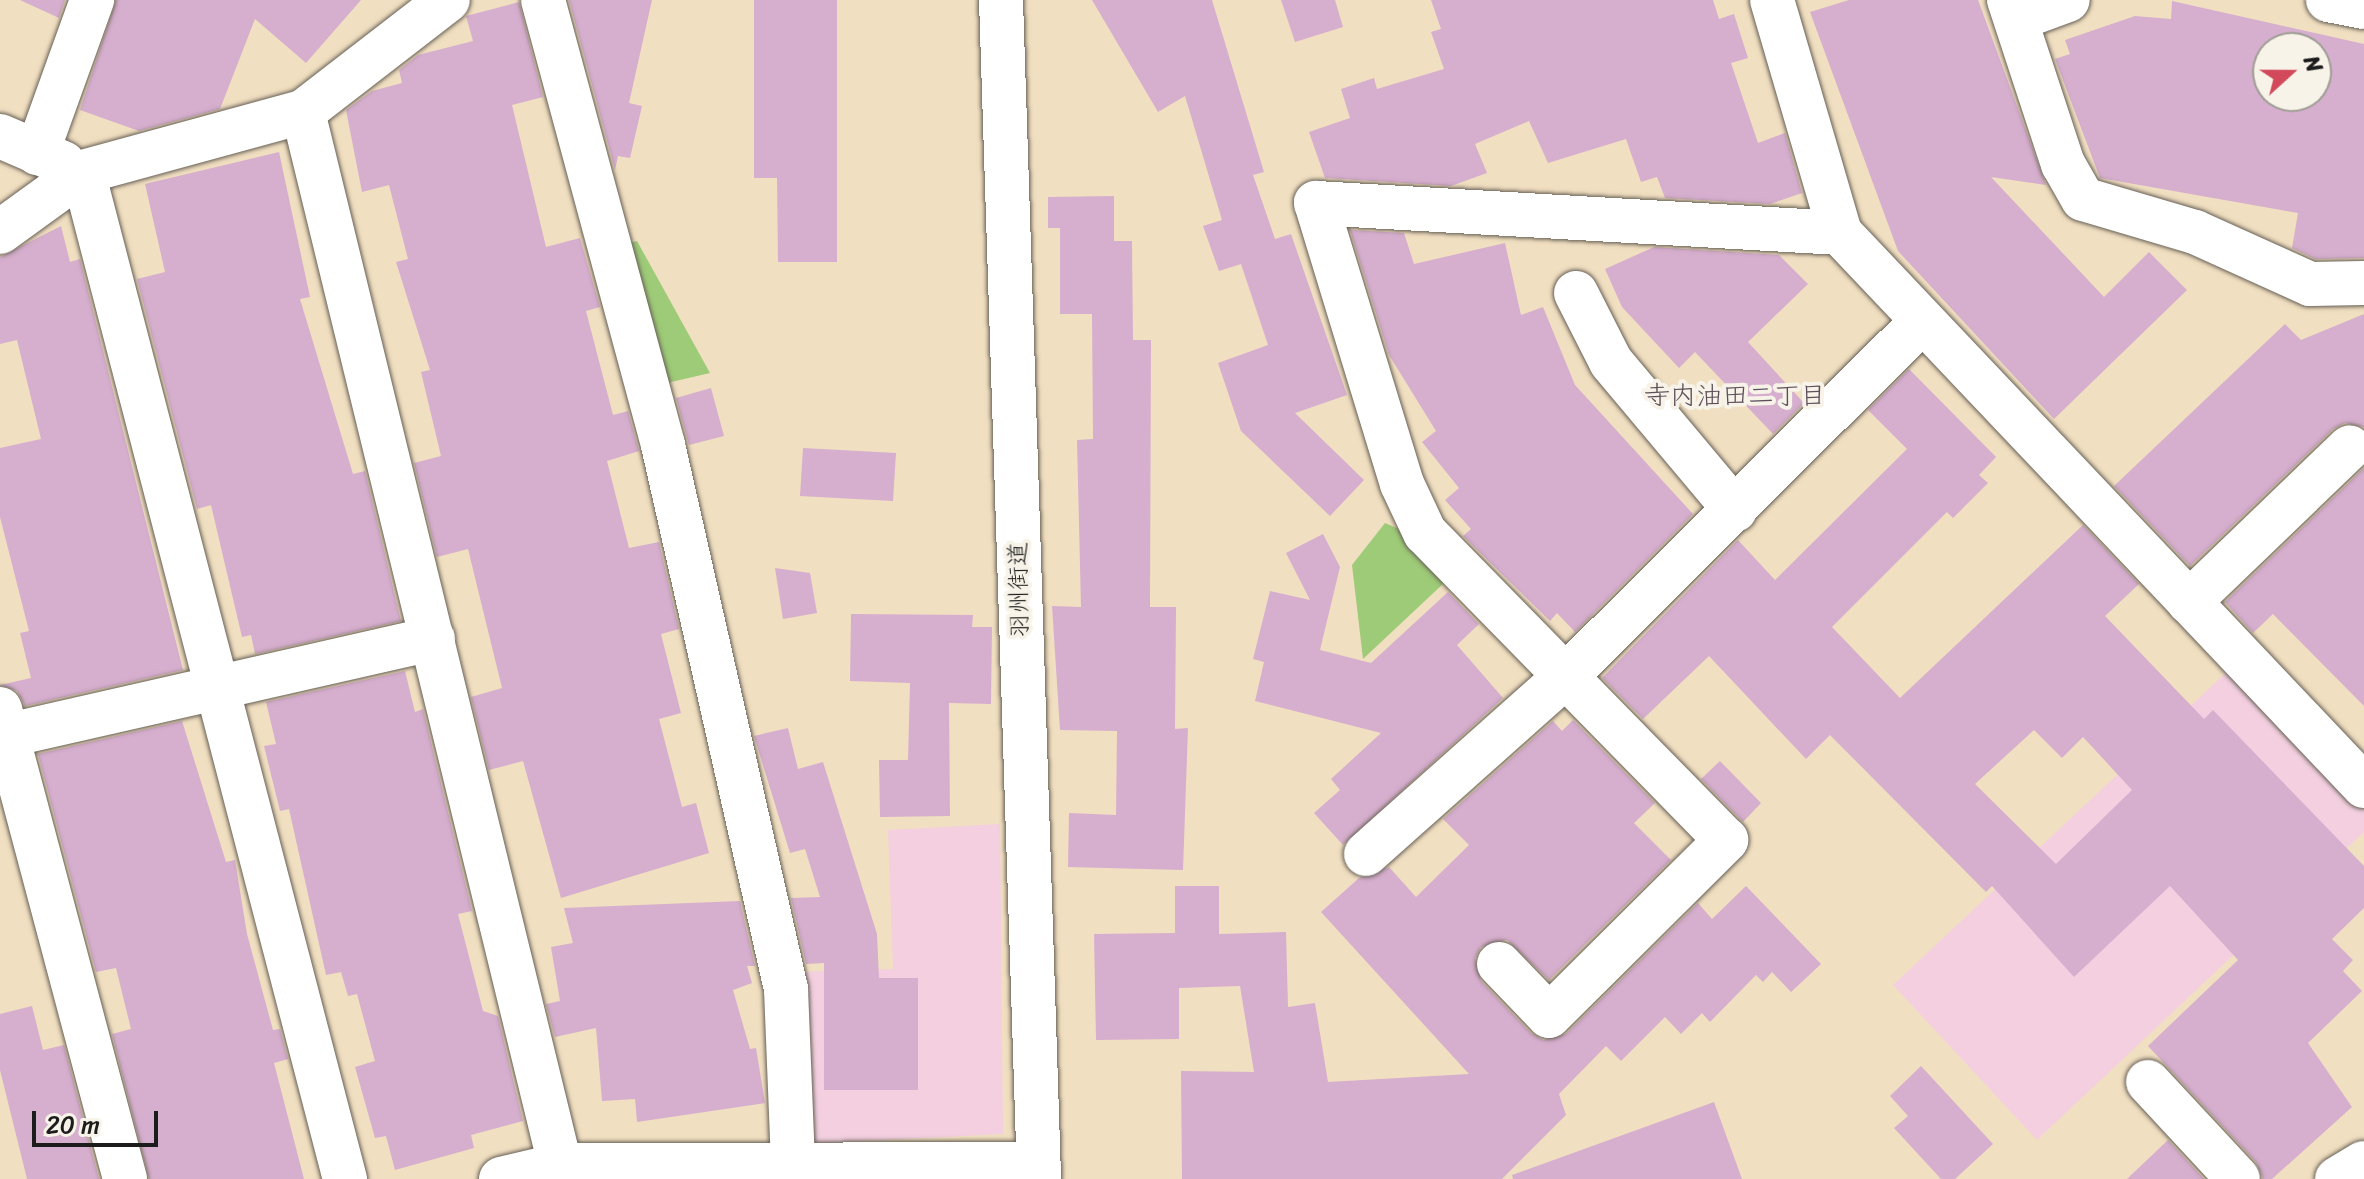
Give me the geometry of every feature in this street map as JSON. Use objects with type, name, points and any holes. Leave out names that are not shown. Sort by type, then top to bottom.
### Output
[{"type":"street","points":[[83,172],[18,144],[92,0]]},
{"type":"street","points":[[0,232],[83,172],[303,112],[448,0]]},
{"type":"street","points":[[543,0],[663,445],[786,989],[793,1161]]},
{"type":"street","name":"羽州街道","points":[[1001,0],[1039,1171]]},
{"type":"street","points":[[1772,0],[1840,233],[2364,786]]},
{"type":"street","points":[[2068,0],[2013,10],[2063,164],[2083,199],[2195,232],[2310,284],[2364,283]]},
{"type":"street","points":[[2328,0],[2364,7]]},
{"type":"street","points":[[303,112],[560,1165]]},
{"type":"street","points":[[83,172],[345,1179]]},
{"type":"street","points":[[1499,964],[1549,1016],[1726,840],[1568,674],[1425,533],[1402,484],[1316,203],[1840,233]]},
{"type":"street","points":[[1576,293],[1611,362],[1735,510]]},
{"type":"street","points":[[1366,854],[1568,674],[1922,321]]},
{"type":"street","points":[[2189,602],[2350,447]]},
{"type":"street","points":[[125,1179],[2,727],[215,687],[433,639]]},
{"type":"street","points":[[2148,1082],[2238,1179]]},
{"type":"street","points":[[501,1179],[560,1165],[793,1161],[1039,1171]]},
{"type":"shaded area","points":[[2231,668],[2364,810],[2364,832],[2037,1140],[1893,985]]},
{"type":"shaded area","points":[[1000,824],[1003,1134],[803,1144],[796,972],[893,969],[888,830]]},
{"type":"green space","points":[[637,241],[710,373],[654,386],[619,245]]},
{"type":"green space","points":[[1385,523],[1399,529],[1444,583],[1363,659],[1352,565]]},
{"type":"building","points":[[20,0],[65,0],[59,18]]},
{"type":"building","points":[[116,0],[361,0],[306,63],[255,19],[220,109],[139,131],[80,110]]},
{"type":"building","points":[[569,0],[652,0],[629,103],[642,106],[630,158],[618,156],[615,170]]},
{"type":"building","points":[[754,0],[837,0],[837,262],[778,262],[777,178],[754,178]]},
{"type":"building","points":[[1092,0],[1212,0],[1264,172],[1253,175],[1275,239],[1291,234],[1347,395],[1295,413],[1364,480],[1330,516],[1241,431],[1218,363],[1268,345],[1241,264],[1219,271],[1203,226],[1222,220],[1185,96],[1158,112]]},
{"type":"building","points":[[1281,0],[1335,0],[1343,27],[1295,42]]},
{"type":"building","points":[[1431,0],[1713,0],[1719,19],[1734,14],[1748,58],[1731,63],[1758,143],[1785,133],[1802,193],[1770,204],[1665,198],[1657,177],[1641,182],[1626,139],[1548,163],[1529,121],[1475,144],[1487,173],[1451,186],[1325,178],[1309,132],[1350,118],[1341,89],[1374,78],[1377,89],[1444,69],[1431,32],[1441,29]]},
{"type":"building","points":[[1849,0],[1978,0],[2046,185],[1991,177],[2104,297],[2149,252],[2187,290],[2054,419],[1898,251],[1810,12]]},
{"type":"building","points":[[2172,1],[2310,32],[2252,32],[2252,112],[2332,112],[2332,37],[2364,44],[2364,258],[2315,259],[2292,248],[2298,213],[2100,178],[2055,59],[2070,54],[2065,40],[2135,16],[2171,19]]},
{"type":"building","points":[[519,2],[543,97],[512,105],[546,247],[580,238],[600,307],[586,311],[613,415],[628,411],[639,451],[607,461],[629,548],[659,542],[679,629],[661,634],[681,713],[659,719],[682,807],[696,803],[709,853],[561,898],[523,761],[489,770],[471,697],[502,688],[468,549],[437,557],[414,463],[441,456],[421,372],[430,370],[396,262],[408,259],[389,185],[362,192],[346,110],[372,91],[402,83],[399,70],[418,55],[473,41],[466,16]]},
{"type":"building","points":[[279,152],[310,297],[300,299],[353,474],[365,471],[401,621],[255,654],[251,635],[242,637],[211,505],[197,509],[137,279],[165,272],[145,184]]},
{"type":"building","points":[[1114,196],[1114,241],[1132,241],[1133,340],[1151,340],[1150,607],[1176,607],[1175,729],[1188,728],[1183,870],[1068,867],[1069,813],[1116,815],[1117,731],[1060,730],[1052,606],[1081,607],[1077,440],[1093,439],[1092,314],[1060,314],[1060,228],[1048,228],[1048,197]]},
{"type":"building","points":[[61,226],[70,262],[80,259],[183,670],[25,706],[17,691],[0,685],[31,678],[20,633],[29,631],[0,517],[0,448],[41,439],[17,340],[0,344],[0,257]]},
{"type":"building","points":[[1350,230],[1404,233],[1414,264],[1505,243],[1521,315],[1543,307],[1575,385],[1693,514],[1575,632],[1557,613],[1550,621],[1463,536],[1471,529],[1445,500],[1459,488],[1422,442],[1436,431],[1389,355]]},
{"type":"building","points":[[1654,247],[1779,255],[1808,284],[1748,342],[1804,403],[1773,434],[1695,352],[1679,368],[1622,307],[1605,269]]},
{"type":"building","points":[[2364,314],[2364,427],[2345,423],[2333,429],[2190,566],[2114,486],[2285,324],[2301,340]]},
{"type":"building","points":[[1909,369],[1996,457],[1979,475],[1988,483],[1953,518],[1947,512],[1832,627],[1900,698],[2083,525],[2139,584],[2105,616],[2204,719],[2213,710],[2364,866],[2364,908],[2332,939],[2353,960],[2343,971],[2362,991],[2308,1043],[2352,1107],[2272,1179],[2263,1179],[2256,1162],[2148,1046],[2238,960],[2170,886],[2074,977],[1992,886],[1986,892],[1830,735],[1806,759],[1709,656],[1643,719],[1602,678],[1738,540],[1775,580],[1907,449],[1868,410]],"holes":[[[2034,730],[2062,758],[2083,737],[2132,790],[2056,864],[1975,784]]]},
{"type":"building","points":[[711,388],[724,436],[689,445],[676,398]]},
{"type":"building","points":[[803,448],[896,453],[893,501],[800,496]]},
{"type":"building","points":[[2364,468],[2364,706],[2273,614],[2253,633],[2225,602]]},
{"type":"building","points":[[1323,534],[1340,567],[1320,650],[1371,663],[1448,592],[1479,624],[1457,645],[1503,698],[1343,845],[1314,813],[1340,790],[1331,779],[1381,733],[1255,701],[1264,662],[1253,659],[1270,591],[1310,600],[1286,553]]},
{"type":"building","points":[[775,568],[810,573],[817,613],[783,619]]},
{"type":"building","points":[[851,614],[973,615],[972,627],[992,627],[991,704],[949,703],[950,816],[880,817],[879,760],[908,760],[910,683],[850,681]]},
{"type":"building","points":[[405,671],[415,712],[423,709],[472,911],[458,914],[483,1011],[498,1016],[523,1121],[471,1135],[474,1148],[395,1170],[386,1136],[375,1138],[355,1067],[375,1061],[357,994],[348,996],[341,972],[326,975],[289,809],[280,811],[264,746],[276,744],[266,702]]},
{"type":"building","points":[[1573,720],[1655,803],[1634,823],[1671,860],[1549,980],[1507,940],[1481,947],[1475,958],[1481,981],[1531,1033],[1543,1040],[1566,1034],[1698,903],[1712,919],[1746,886],[1821,964],[1791,992],[1772,972],[1763,982],[1756,975],[1710,1022],[1702,1013],[1681,1034],[1665,1017],[1621,1061],[1606,1046],[1559,1094],[1566,1115],[1502,1179],[1182,1179],[1181,1071],[1254,1072],[1240,986],[1179,988],[1179,1039],[1096,1040],[1094,934],[1175,933],[1175,886],[1219,886],[1219,934],[1286,932],[1288,1007],[1315,1003],[1328,1082],[1469,1074],[1321,912],[1359,878],[1389,867],[1416,897],[1469,845],[1443,819],[1553,721],[1562,731]]},
{"type":"building","points":[[182,721],[226,862],[235,860],[247,934],[273,1030],[280,1029],[288,1059],[274,1063],[304,1179],[149,1179],[112,1034],[131,1029],[116,968],[96,972],[38,754]]},
{"type":"building","points":[[788,728],[798,769],[823,762],[877,934],[879,978],[918,978],[918,1090],[824,1090],[824,963],[806,964],[791,898],[820,897],[805,849],[790,853],[754,736]]},
{"type":"building","points":[[1720,761],[1761,803],[1743,822],[1701,779]]},
{"type":"building","points":[[740,901],[755,966],[747,966],[752,983],[733,990],[750,1049],[756,1048],[765,1103],[637,1122],[635,1099],[602,1101],[596,1028],[555,1037],[546,1004],[560,1001],[551,947],[573,943],[564,908]]},
{"type":"building","points":[[32,1006],[43,1050],[64,1045],[99,1179],[27,1179],[0,1070],[0,1014]]},
{"type":"building","points":[[1921,1066],[1993,1144],[1955,1179],[1941,1179],[1894,1128],[1908,1116],[1890,1096]]},
{"type":"building","points":[[1714,1102],[1742,1179],[1513,1179],[1512,1175]]},
{"type":"building","points":[[2168,1140],[2204,1179],[2127,1179]]},
{"type":"district","name":"寺内油田二丁目","points":[[1735,396]]}]
